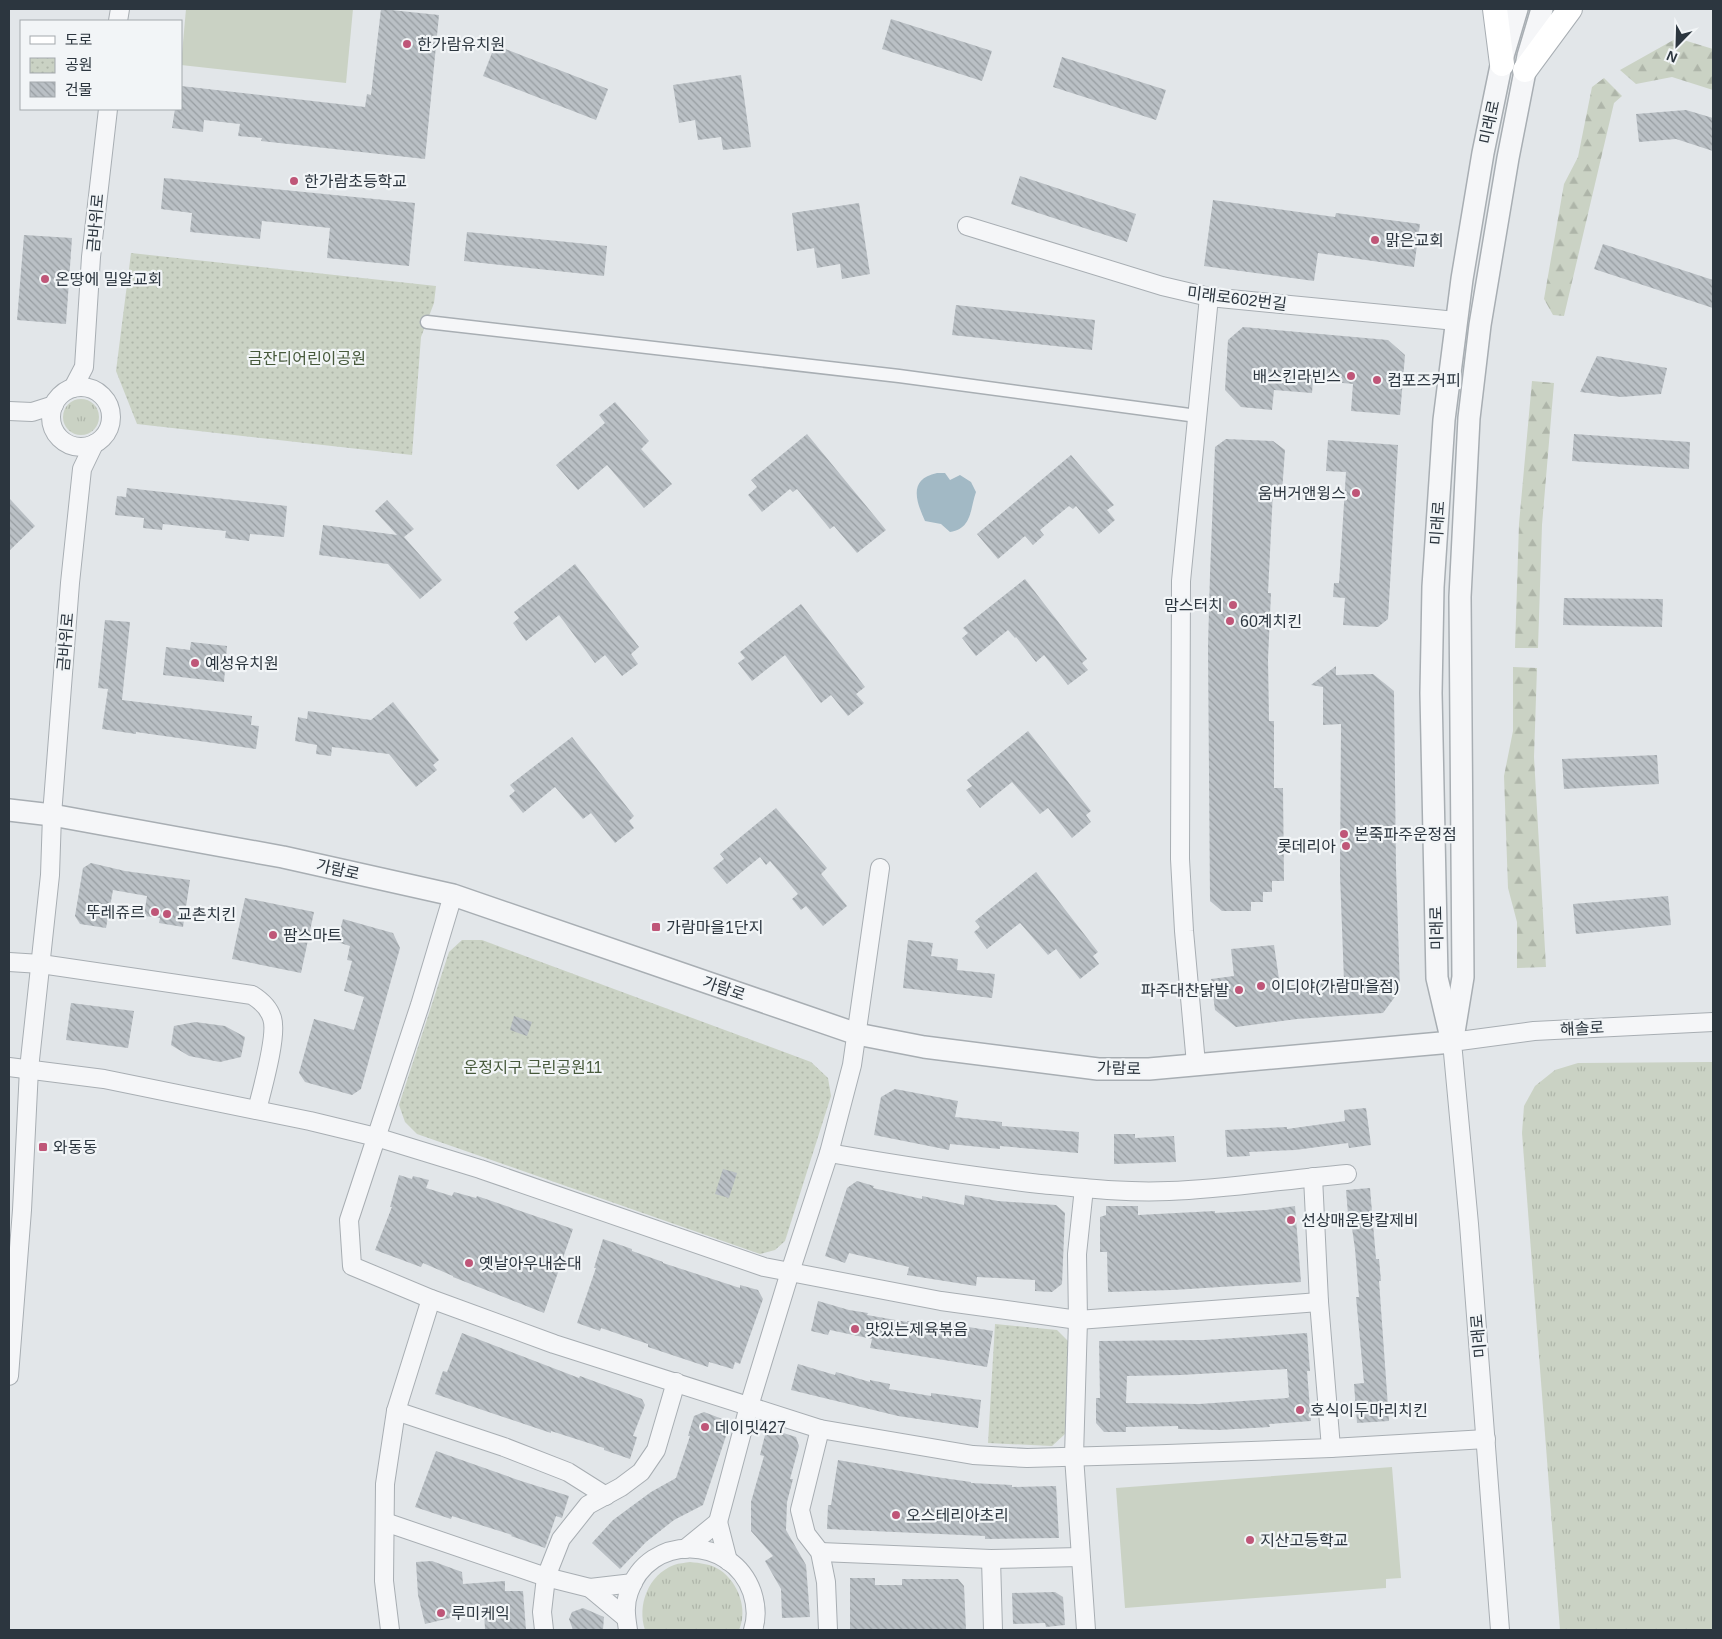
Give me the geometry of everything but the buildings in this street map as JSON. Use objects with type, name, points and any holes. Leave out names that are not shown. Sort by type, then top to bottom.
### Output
[{"type":"main road","points":[[1495,9],[1502,64]]},
{"type":"main road","points":[[1526,70],[1570,9]]},
{"type":"street","name":"미래로","points":[[1500,1630],[1469,1224],[1452,1042],[1437,978],[1431,693],[1433,587],[1444,420],[1456,322],[1483,153],[1502,64],[1517,9]]},
{"type":"street","name":"미래로","points":[[1452,1042],[1463,976],[1460,597],[1469,418],[1480,325],[1508,158],[1526,70],[1542,9]]},
{"type":"street","name":"금바위로","points":[[84,367],[92,248],[108,110]]},
{"type":"street","name":"미래로602번길","points":[[967,226],[1162,286],[1209,297],[1456,322]]},
{"type":"street","points":[[1196,1064],[1184,930],[1180,859],[1181,581],[1209,297]]},
{"type":"street","points":[[427,322],[899,376],[1197,416]]},
{"type":"street","points":[[73,388],[84,367]]},
{"type":"street","points":[[84,367],[96,391]]},
{"type":"street","points":[[82,469],[94,444],[105,434],[111,420],[110,410],[107,401],[91,388],[73,388],[62,394],[54,405],[52,424],[59,437],[71,445],[85,447],[94,444]]},
{"type":"street","points":[[9,411],[32,412],[54,405]]},
{"type":"street","points":[[32,412],[52,424]]},
{"type":"street","points":[[71,445],[82,469]]},
{"type":"street","name":"금바위로","points":[[9,1376],[15,1209],[50,875],[52,814],[70,583],[82,469]]},
{"type":"street","name":"가람로","points":[[9,810],[52,814],[283,857],[453,895],[857,1034],[924,1047],[1098,1069],[1149,1069],[1452,1042]]},
{"type":"street","points":[[728,1560],[718,1522],[749,1406],[790,1272],[830,1153],[852,1066],[880,868]]},
{"type":"street","points":[[453,895],[420,1005],[349,1220],[352,1266],[431,1299],[554,1344],[820,1428],[973,1455],[1028,1458],[1167,1454],[1331,1448],[1486,1439]]},
{"type":"street","points":[[9,962],[41,964],[252,995],[261,1001],[272,1018],[274,1033],[258,1110]]},
{"type":"street","name":"해솔로","points":[[1452,1042],[1534,1031],[1713,1022]]},
{"type":"street","points":[[9,1067],[104,1079],[258,1110],[376,1137],[498,1175],[764,1267],[941,1301],[1078,1320],[1319,1302]]},
{"type":"street","points":[[830,1153],[1004,1180],[1084,1188],[1168,1191],[1237,1187],[1347,1174]]},
{"type":"street","points":[[1313,1177],[1319,1302],[1331,1448]]},
{"type":"street","points":[[1084,1188],[1077,1254],[1078,1320],[1074,1456],[1086,1630]]},
{"type":"street","points":[[390,1630],[384,1581],[385,1484],[396,1411],[431,1299]]},
{"type":"street","points":[[544,1630],[542,1612],[546,1577],[561,1539],[588,1505],[621,1488],[641,1472],[656,1450],[676,1382]]},
{"type":"street","points":[[396,1411],[504,1446],[568,1472],[606,1496]]},
{"type":"street","points":[[820,1428],[800,1510],[806,1534],[820,1552],[826,1582],[828,1630]]},
{"type":"street","points":[[385,1522],[546,1577],[590,1588],[633,1583]]},
{"type":"street","points":[[685,1549],[718,1522]]},
{"type":"street","points":[[627,1624],[625,1613],[628,1592],[638,1573],[654,1558],[674,1550],[696,1548],[716,1553],[735,1565],[748,1582],[755,1602],[759,1626]]},
{"type":"street","points":[[820,1552],[992,1559],[1080,1557]]},
{"type":"street","points":[[992,1559],[993,1630]]},
{"type":"street","points":[[590,1588],[627,1624]]},
{"type":"green space","points":[[186,9],[353,9],[346,83],[182,65]]},
{"type":"green space","points":[[1677,38],[1713,49],[1713,90],[1672,77],[1636,84],[1620,70]]},
{"type":"green space","points":[[1604,78],[1622,96],[1614,103],[1564,316],[1553,315],[1544,299],[1564,184],[1578,157],[1592,87]]},
{"type":"green space","name":"금잔디어린이공원","points":[[131,253],[436,286],[434,303],[421,337],[412,455],[137,424],[116,371]]},
{"type":"green space","points":[[1532,381],[1554,383],[1542,525],[1538,648],[1515,648],[1519,524]]},
{"type":"green space","points":[[81,399],[88,400],[94,404],[98,410],[98,424],[94,430],[88,434],[81,435],[74,434],[68,430],[64,424],[63,417],[64,410],[68,404],[74,400]]},
{"type":"green space","points":[[1513,667],[1537,668],[1534,757],[1546,967],[1517,968],[1517,922],[1508,888],[1504,776],[1513,731]]},
{"type":"green space","name":"운정지구 근린공원11","points":[[462,940],[482,940],[811,1062],[828,1078],[831,1096],[785,1241],[775,1250],[760,1254],[417,1134],[405,1122],[399,1105],[449,952]]},
{"type":"green space","points":[[1713,1062],[1713,1630],[1560,1630],[1522,1133],[1524,1106],[1535,1086],[1555,1070],[1578,1063]]},
{"type":"green space","points":[[995,1324],[1057,1330],[1069,1342],[1065,1434],[1052,1446],[988,1443]]},
{"type":"green space","name":"지산고등학교","points":[[1392,1467],[1401,1578],[1386,1579],[1386,1588],[1125,1608],[1116,1488]]},
{"type":"green space","points":[[690,1562],[717,1568],[727,1575],[737,1589],[742,1606],[742,1622],[739,1630],[645,1630],[642,1611],[651,1583],[657,1576],[676,1564]]},
{"type":"water","points":[[937,473],[945,473],[950,480],[960,475],[971,482],[976,492],[966,523],[957,530],[950,532],[941,524],[925,521],[917,499],[918,486],[922,480]]},
{"type":"place","name":"한가람유치원","points":[[407,44]]},
{"type":"place","name":"한가람초등학교","points":[[294,181]]},
{"type":"place","name":"맑은교회","points":[[1375,240]]},
{"type":"place","name":"온땅에 밀알교회","points":[[45,279]]},
{"type":"place","name":"배스킨라빈스","points":[[1351,376]]},
{"type":"place","name":"컴포즈커피","points":[[1377,380]]},
{"type":"place","name":"움버거앤윙스","points":[[1356,493]]},
{"type":"place","name":"맘스터치","points":[[1233,605]]},
{"type":"place","name":"60계치킨","points":[[1230,621]]},
{"type":"place","name":"예성유치원","points":[[195,663]]},
{"type":"place","name":"본죽파주운정점","points":[[1344,834]]},
{"type":"place","name":"롯데리아","points":[[1346,846]]},
{"type":"place","name":"뚜레쥬르","points":[[155,912]]},
{"type":"place","name":"교촌치킨","points":[[167,914]]},
{"type":"place","name":"가람마을1단지","points":[[656,927]]},
{"type":"place","name":"팜스마트","points":[[273,935]]},
{"type":"place","name":"이디야(가람마을점)","points":[[1261,986]]},
{"type":"place","name":"파주대찬닭발","points":[[1239,990]]},
{"type":"place","name":"와동동","points":[[43,1147]]},
{"type":"place","name":"선상매운탕칼제비","points":[[1291,1220]]},
{"type":"place","name":"옛날아우내순대","points":[[469,1263]]},
{"type":"place","name":"맛있는제육볶음","points":[[855,1329]]},
{"type":"place","name":"호식이두마리치킨","points":[[1300,1410]]},
{"type":"place","name":"데이밋427","points":[[705,1427]]},
{"type":"place","name":"오스테리아초리","points":[[896,1515]]},
{"type":"place","name":"지산고등학교","points":[[1250,1540]]},
{"type":"place","name":"루미케익","points":[[441,1613]]}]
